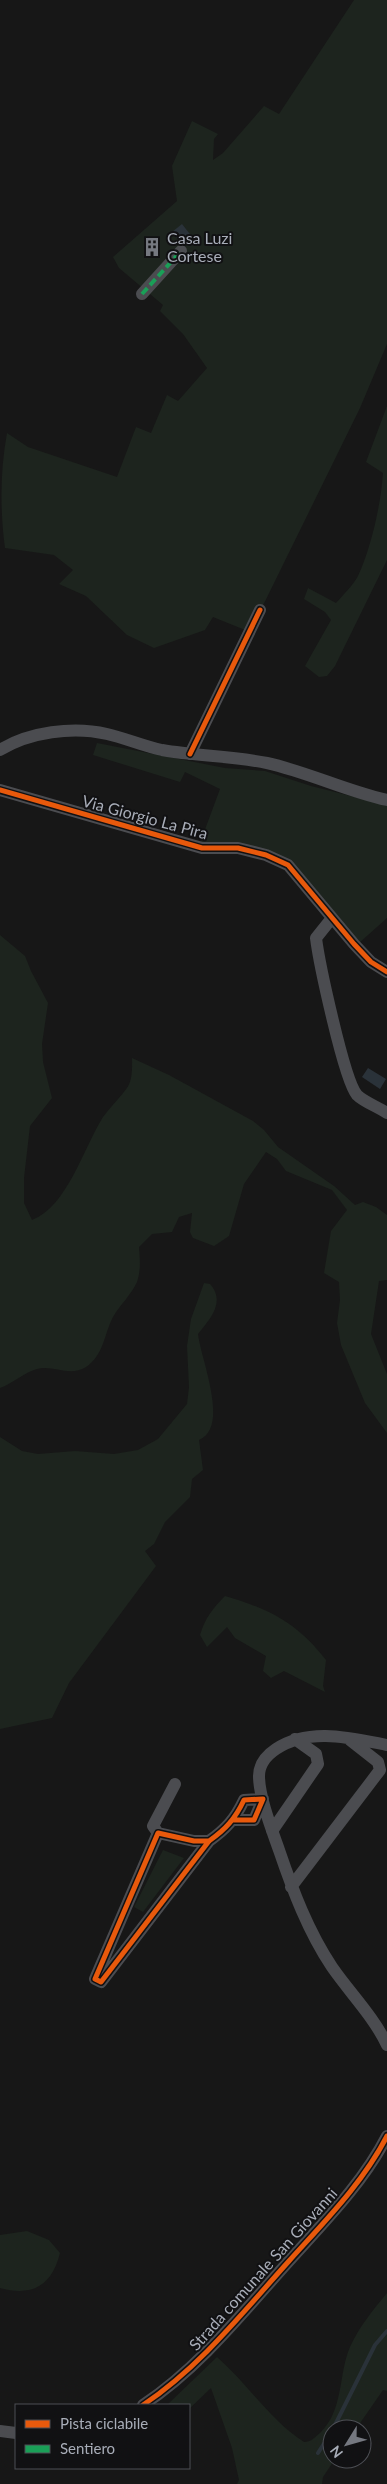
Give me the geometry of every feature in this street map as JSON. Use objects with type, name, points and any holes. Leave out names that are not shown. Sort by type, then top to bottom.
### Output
[{"type":"street","points":[[142,294],[181,251]]},
{"type":"street","points":[[190,754],[260,610]]},
{"type":"street","points":[[0,750],[8,745],[45,734],[74,730],[106,734],[160,749],[274,765],[300,771],[387,800]]},
{"type":"street","name":"Via Giorgio La Pira","points":[[0,790],[202,848],[238,848],[266,855],[288,865],[371,962],[387,972]]},
{"type":"street","points":[[332,918],[316,938],[319,964],[343,1055],[357,1095],[387,1113]]},
{"type":"street","points":[[387,1745],[348,1738],[305,1736],[295,1739],[270,1753],[262,1764],[259,1777],[272,1831],[291,1887],[318,1944],[387,2045]]},
{"type":"street","points":[[291,1887],[380,1770],[378,1762],[348,1738]]},
{"type":"street","points":[[272,1831],[318,1764],[316,1754],[295,1739]]},
{"type":"street","points":[[176,1784],[153,1826],[158,1833],[194,1841],[208,1841]]},
{"type":"street","points":[[158,1833],[95,1979],[101,1982],[208,1841],[225,1830],[234,1820],[244,1800],[264,1799]]},
{"type":"street","points":[[234,1820],[254,1820],[264,1799]]},
{"type":"street","name":"Strada comunale San Giovanni","points":[[144,2404],[167,2389],[194,2366],[246,2309],[366,2172],[387,2136]]},
{"type":"street","points":[[0,2431],[15,2433]]},
{"type":"shaded area","points":[[354,0],[387,0],[387,344],[360,408],[250,632],[213,617],[205,630],[154,648],[127,635],[86,596],[59,584],[73,570],[54,555],[5,548],[2,520],[2,491],[7,433],[28,447],[117,477],[136,427],[151,433],[167,395],[178,401],[207,368],[183,334],[160,311],[163,305],[119,268],[113,257],[177,201],[172,166],[192,121],[218,134],[214,139],[213,160],[223,153],[264,106],[279,114]]},
{"type":"shaded area","points":[[182,224],[193,238],[183,246],[172,232]]},
{"type":"shaded area","points":[[387,406],[387,560],[335,666],[327,676],[319,677],[305,666],[331,620],[325,612],[304,599],[308,588],[336,603],[358,576],[375,526],[383,473],[366,462]]},
{"type":"shaded area","points":[[97,743],[225,768],[265,771],[311,786],[387,805],[387,918],[358,944],[290,863],[200,843],[220,789],[185,772],[180,782],[93,755]]},
{"type":"shaded area","points":[[0,935],[25,956],[48,1003],[42,1044],[43,1062],[52,1098],[30,1126],[24,1178],[24,1203],[32,1220],[44,1213],[55,1203],[65,1190],[103,1117],[129,1084],[132,1073],[132,1058],[169,1075],[253,1121],[264,1130],[278,1147],[334,1186],[355,1205],[363,1202],[376,1207],[387,1215],[387,1280],[379,1281],[371,1334],[387,1374],[387,1433],[365,1403],[341,1345],[337,1323],[340,1300],[339,1282],[324,1273],[331,1231],[347,1210],[332,1190],[286,1171],[277,1159],[266,1152],[244,1184],[229,1236],[214,1246],[193,1238],[190,1232],[192,1213],[179,1217],[172,1232],[152,1234],[139,1247],[140,1269],[137,1282],[113,1317],[97,1357],[92,1362],[86,1367],[73,1371],[41,1368],[25,1374],[0,1388]]},
{"type":"shaded area","points":[[368,1068],[386,1079],[380,1089],[362,1077]]},
{"type":"shaded area","points":[[204,1283],[210,1284],[217,1297],[215,1310],[198,1334],[213,1408],[212,1422],[208,1433],[199,1440],[203,1470],[192,1479],[190,1497],[165,1522],[154,1544],[145,1551],[156,1566],[69,1683],[52,1718],[0,1729],[0,1437],[22,1451],[38,1454],[75,1451],[114,1454],[138,1450],[158,1439],[187,1404],[189,1387],[187,1346],[191,1319]]},
{"type":"shaded area","points":[[225,1596],[269,1612],[282,1619],[304,1636],[326,1660],[323,1686],[325,1692],[284,1671],[271,1678],[263,1671],[266,1656],[235,1638],[227,1627],[207,1647],[200,1635],[204,1623]]},
{"type":"shaded area","points":[[163,1850],[184,1858],[143,1912],[134,1907]]},
{"type":"shaded area","points":[[27,2231],[49,2240],[60,2253],[52,2273],[46,2281],[31,2289],[22,2291],[0,2288],[0,2235]]},
{"type":"shaded area","points":[[387,2293],[387,2391],[383,2390],[363,2419],[330,2419],[337,2403],[346,2358],[358,2333]]},
{"type":"shaded area","points":[[217,2357],[291,2433],[306,2442],[322,2431],[322,2469],[328,2469],[323,2477],[322,2484],[237,2484],[239,2480],[232,2448],[211,2388],[190,2408],[190,2404],[168,2404]]},
{"type":"waterway","points":[[338,2419],[375,2345],[387,2331]]},
{"type":"waterway","points":[[318,2453],[322,2447]]},
{"type":"marked path","points":[[142,294],[181,251]]},
{"type":"cycle path","points":[[190,754],[260,610]]},
{"type":"cycle path","points":[[0,790],[202,848],[238,848],[266,855],[288,865],[354,944],[371,962],[387,972]]},
{"type":"cycle path","points":[[209,1841],[194,1841],[158,1833],[95,1979],[101,1982],[209,1841],[225,1828],[237,1813],[244,1800],[263,1799],[254,1820],[234,1820]]},
{"type":"cycle path","points":[[144,2404],[183,2374],[238,2319],[342,2202],[366,2170],[387,2136]]},
{"type":"place","name":"Casa Luzi Cortese","points":[[152,247]]}]
